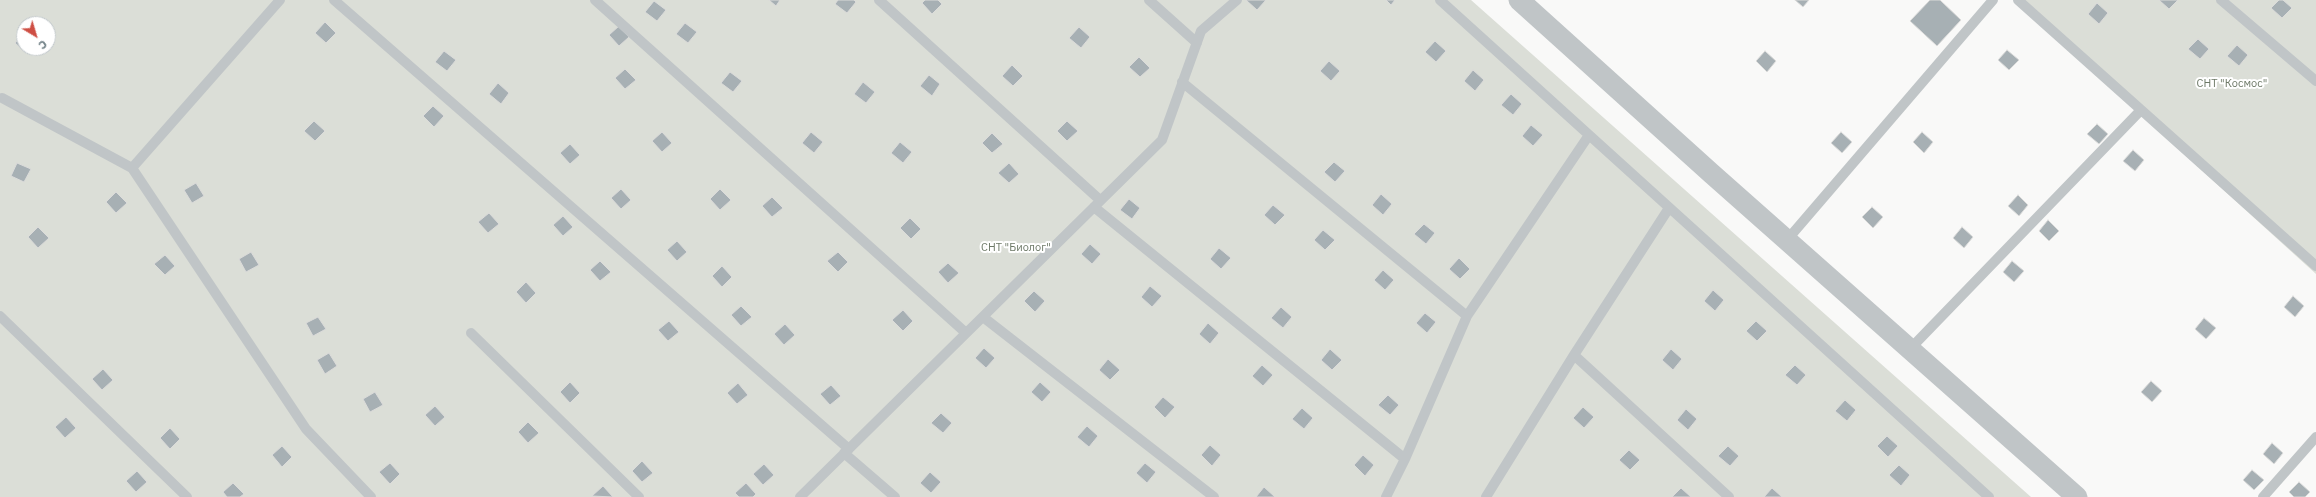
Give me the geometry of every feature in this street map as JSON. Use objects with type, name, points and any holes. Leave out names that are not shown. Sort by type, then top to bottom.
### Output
[{"type":"street","points":[[1519,0],[2077,497]]},
{"type":"lane","points":[[132,168],[280,0]]},
{"type":"lane","points":[[334,0],[847,451],[895,497]]},
{"type":"lane","points":[[595,0],[966,333]]},
{"type":"lane","points":[[879,0],[1097,204],[1405,459]]},
{"type":"lane","points":[[1149,0],[1197,43]]},
{"type":"lane","points":[[800,497],[1162,140],[1182,82],[1202,31],[1237,0]]},
{"type":"lane","points":[[1440,0],[1989,497]]},
{"type":"lane","points":[[1787,240],[1993,0]]},
{"type":"lane","points":[[2018,0],[2316,266]]},
{"type":"lane","points":[[2221,0],[2316,81]]},
{"type":"lane","points":[[1182,82],[1467,316]]},
{"type":"lane","points":[[1,99],[132,168],[306,429],[371,497]]},
{"type":"lane","points":[[1910,349],[2141,110]]},
{"type":"lane","points":[[1386,497],[1405,459],[1467,316],[1589,135]]},
{"type":"lane","points":[[1486,497],[1574,355],[1669,208]]},
{"type":"lane","points":[[0,316],[187,497]]},
{"type":"lane","points":[[983,317],[1214,497]]},
{"type":"lane","points":[[471,333],[639,497]]},
{"type":"lane","points":[[1574,355],[1729,497]]},
{"type":"lane","points":[[2263,497],[2316,437]]},
{"type":"green space","name":"СНТ \"Биолог\"","points":[[0,0],[1471,0],[2031,497],[0,497]]},
{"type":"green space","name":"СНТ \"Космос\"","points":[[2014,0],[2316,0],[2316,274]]},
{"type":"building","points":[[769,0],[780,0],[776,6]]},
{"type":"building","points":[[838,0],[854,0],[856,2],[847,13],[835,4]]},
{"type":"building","points":[[925,0],[938,0],[942,4],[932,14],[922,3]]},
{"type":"building","points":[[1246,0],[1266,0],[1257,10]]},
{"type":"building","points":[[1386,0],[1395,0],[1391,5]]},
{"type":"building","points":[[1795,0],[1809,0],[1803,7]]},
{"type":"building","points":[[1930,0],[1940,0],[1961,20],[1937,46],[1910,21]]},
{"type":"building","points":[[2159,0],[2178,0],[2169,9]]},
{"type":"building","points":[[2279,0],[2283,0],[2292,8],[2282,18],[2271,8]]},
{"type":"building","points":[[654,1],[666,10],[657,21],[645,12]]},
{"type":"building","points":[[2097,3],[2108,13],[2099,24],[2088,14]]},
{"type":"building","points":[[325,22],[336,33],[326,43],[315,33]]},
{"type":"building","points":[[685,23],[697,32],[688,43],[676,34]]},
{"type":"building","points":[[619,26],[629,37],[619,46],[609,35]]},
{"type":"building","points":[[1079,27],[1090,37],[1081,48],[1069,38]]},
{"type":"building","points":[[2198,39],[2209,49],[2200,59],[2188,49]]},
{"type":"building","points":[[1435,41],[1446,51],[1436,62],[1425,52]]},
{"type":"building","points":[[2237,45],[2248,55],[2239,66],[2227,56]]},
{"type":"building","points":[[2007,50],[2019,60],[2009,70],[1998,60]]},
{"type":"building","points":[[444,51],[456,60],[447,71],[435,62]]},
{"type":"building","points":[[1765,51],[1776,61],[1767,72],[1756,61]]},
{"type":"building","points":[[1139,57],[1150,68],[1140,77],[1129,67]]},
{"type":"building","points":[[1329,61],[1340,71],[1331,81],[1320,71]]},
{"type":"building","points":[[1012,65],[1023,76],[1013,86],[1002,76]]},
{"type":"building","points":[[625,69],[636,80],[625,89],[615,78]]},
{"type":"building","points":[[1473,70],[1484,80],[1475,91],[1464,81]]},
{"type":"building","points":[[730,72],[742,81],[733,92],[721,83]]},
{"type":"building","points":[[929,75],[940,84],[932,96],[920,86]]},
{"type":"building","points":[[863,82],[875,92],[866,103],[854,94]]},
{"type":"building","points":[[498,83],[509,93],[501,104],[489,94]]},
{"type":"building","points":[[1511,94],[1522,104],[1513,115],[1501,105]]},
{"type":"building","points":[[433,106],[444,116],[434,127],[423,116]]},
{"type":"building","points":[[314,121],[325,131],[315,141],[304,131]]},
{"type":"building","points":[[1067,121],[1078,131],[1067,141],[1057,131]]},
{"type":"building","points":[[2097,124],[2108,134],[2099,144],[2087,134]]},
{"type":"building","points":[[1531,125],[1543,135],[1533,146],[1522,136]]},
{"type":"building","points":[[662,132],[672,143],[662,152],[652,141]]},
{"type":"building","points":[[811,132],[823,142],[814,153],[802,143]]},
{"type":"building","points":[[1841,132],[1852,142],[1842,153],[1831,143]]},
{"type":"building","points":[[1922,132],[1933,142],[1924,153],[1913,142]]},
{"type":"building","points":[[992,133],[1003,144],[992,153],[982,143]]},
{"type":"building","points":[[900,142],[912,152],[903,163],[891,153]]},
{"type":"building","points":[[570,144],[580,155],[570,164],[560,153]]},
{"type":"building","points":[[2133,150],[2144,160],[2135,171],[2123,161]]},
{"type":"building","points":[[1334,162],[1345,171],[1335,182],[1324,172]]},
{"type":"building","points":[[17,163],[31,169],[24,182],[11,176]]},
{"type":"building","points":[[1009,163],[1019,174],[1009,183],[998,173]]},
{"type":"building","points":[[196,183],[204,196],[192,203],[184,190]]},
{"type":"building","points":[[621,189],[631,200],[621,209],[611,198]]},
{"type":"building","points":[[720,189],[731,200],[720,210],[710,199]]},
{"type":"building","points":[[116,192],[127,203],[116,213],[106,202]]},
{"type":"building","points":[[1381,194],[1392,204],[1383,215],[1372,205]]},
{"type":"building","points":[[2018,195],[2028,205],[2019,216],[2008,206]]},
{"type":"building","points":[[772,197],[783,208],[772,217],[762,206]]},
{"type":"building","points":[[1129,199],[1140,208],[1132,219],[1120,210]]},
{"type":"building","points":[[1273,205],[1285,215],[1275,225],[1264,215]]},
{"type":"building","points":[[1872,207],[1883,217],[1873,228],[1862,217]]},
{"type":"building","points":[[489,213],[499,224],[488,233],[478,222]]},
{"type":"building","points":[[563,216],[573,227],[563,236],[553,225]]},
{"type":"building","points":[[910,218],[921,229],[911,239],[900,228]]},
{"type":"building","points":[[2048,220],[2059,231],[2049,241],[2039,231]]},
{"type":"building","points":[[1424,224],[1435,233],[1426,244],[1414,234]]},
{"type":"building","points":[[38,227],[49,238],[38,248],[28,237]]},
{"type":"building","points":[[1962,227],[1973,237],[1964,248],[1953,238]]},
{"type":"building","points":[[1323,230],[1335,240],[1325,250],[1314,240]]},
{"type":"building","points":[[677,241],[687,252],[677,261],[667,250]]},
{"type":"building","points":[[1090,244],[1101,254],[1092,264],[1081,254]]},
{"type":"building","points":[[1219,248],[1231,258],[1221,269],[1210,259]]},
{"type":"building","points":[[251,252],[259,265],[246,272],[239,259]]},
{"type":"building","points":[[838,252],[848,262],[838,272],[827,261]]},
{"type":"building","points":[[165,255],[175,266],[165,275],[154,264]]},
{"type":"building","points":[[1459,258],[1470,269],[1460,279],[1449,269]]},
{"type":"building","points":[[600,261],[611,272],[600,281],[590,270]]},
{"type":"building","points":[[2012,261],[2024,271],[2014,282],[2003,272]]},
{"type":"building","points":[[948,263],[959,273],[948,283],[938,272]]},
{"type":"building","points":[[722,266],[732,277],[722,287],[712,276]]},
{"type":"building","points":[[1383,270],[1394,280],[1385,290],[1374,280]]},
{"type":"building","points":[[526,282],[536,293],[526,303],[516,292]]},
{"type":"building","points":[[1150,286],[1162,296],[1152,307],[1141,297]]},
{"type":"building","points":[[1713,290],[1724,300],[1715,311],[1704,301]]},
{"type":"building","points":[[1034,291],[1045,301],[1035,312],[1024,301]]},
{"type":"building","points":[[2293,296],[2304,306],[2295,317],[2284,307]]},
{"type":"building","points":[[741,306],[752,317],[741,326],[731,315]]},
{"type":"building","points":[[1281,307],[1292,317],[1283,328],[1271,318]]},
{"type":"building","points":[[903,310],[913,321],[903,331],[892,320]]},
{"type":"building","points":[[1425,313],[1436,322],[1427,333],[1416,323]]},
{"type":"building","points":[[318,317],[326,329],[313,336],[306,323]]},
{"type":"building","points":[[2204,318],[2216,328],[2206,339],[2195,329]]},
{"type":"building","points":[[669,321],[679,332],[668,341],[658,330]]},
{"type":"building","points":[[1756,321],[1767,331],[1757,341],[1746,331]]},
{"type":"building","points":[[1208,323],[1219,333],[1210,344],[1199,334]]},
{"type":"building","points":[[785,324],[795,335],[784,345],[774,334]]},
{"type":"building","points":[[984,348],[995,358],[986,368],[975,358]]},
{"type":"building","points":[[1330,349],[1342,360],[1332,370],[1321,360]]},
{"type":"building","points":[[1671,349],[1682,359],[1673,370],[1662,360]]},
{"type":"building","points":[[329,353],[337,366],[325,374],[317,360]]},
{"type":"building","points":[[1108,359],[1120,370],[1110,380],[1099,370]]},
{"type":"building","points":[[1262,365],[1273,375],[1263,386],[1252,376]]},
{"type":"building","points":[[1795,365],[1806,375],[1797,385],[1785,375]]},
{"type":"building","points":[[103,369],[113,380],[102,390],[92,379]]},
{"type":"building","points":[[2151,381],[2162,391],[2152,402],[2141,392]]},
{"type":"building","points":[[570,382],[580,393],[570,403],[560,392]]},
{"type":"building","points":[[1040,382],[1051,392],[1042,402],[1031,392]]},
{"type":"building","points":[[738,383],[748,395],[737,404],[727,393]]},
{"type":"building","points":[[831,385],[841,396],[830,405],[820,394]]},
{"type":"building","points":[[375,392],[383,405],[370,412],[363,399]]},
{"type":"building","points":[[1388,395],[1399,405],[1390,415],[1378,405]]},
{"type":"building","points":[[1163,397],[1175,407],[1165,418],[1154,407]]},
{"type":"building","points":[[1845,400],[1856,410],[1847,421],[1835,411]]},
{"type":"building","points":[[435,406],[445,417],[435,426],[425,415]]},
{"type":"building","points":[[1583,407],[1594,417],[1584,428],[1573,418]]},
{"type":"building","points":[[1302,408],[1313,418],[1304,429],[1292,419]]},
{"type":"building","points":[[1686,409],[1697,419],[1688,430],[1677,420]]},
{"type":"building","points":[[941,413],[952,423],[943,433],[931,423]]},
{"type":"building","points":[[66,417],[76,428],[65,438],[55,427]]},
{"type":"building","points":[[528,422],[539,433],[528,443],[518,432]]},
{"type":"building","points":[[1087,426],[1098,436],[1089,447],[1077,437]]},
{"type":"building","points":[[170,428],[180,439],[170,449],[160,438]]},
{"type":"building","points":[[1887,436],[1898,446],[1888,457],[1877,446]]},
{"type":"building","points":[[2272,443],[2283,453],[2274,464],[2263,454]]},
{"type":"building","points":[[1210,445],[1221,455],[1212,466],[1201,455]]},
{"type":"building","points":[[282,446],[292,457],[282,467],[272,455]]},
{"type":"building","points":[[1728,446],[1739,456],[1730,466],[1718,456]]},
{"type":"building","points":[[1629,450],[1640,460],[1630,470],[1619,460]]},
{"type":"building","points":[[1363,455],[1374,465],[1365,476],[1354,465]]},
{"type":"building","points":[[642,461],[653,473],[642,482],[632,471]]},
{"type":"building","points":[[390,463],[400,474],[390,484],[379,472]]},
{"type":"building","points":[[1145,463],[1156,472],[1147,483],[1136,473]]},
{"type":"building","points":[[764,464],[774,475],[763,485],[753,474]]},
{"type":"building","points":[[1899,465],[1910,475],[1901,486],[1889,475]]},
{"type":"building","points":[[2252,470],[2264,480],[2254,490],[2243,480]]},
{"type":"building","points":[[137,471],[147,482],[136,492],[126,481]]},
{"type":"building","points":[[930,472],[941,482],[931,493],[920,483]]},
{"type":"building","points":[[2299,482],[2310,492],[2305,497],[2294,497],[2289,492]]},
{"type":"building","points":[[233,483],[244,494],[240,497],[227,497],[223,492]]},
{"type":"building","points":[[746,483],[756,494],[753,497],[739,497],[735,493]]},
{"type":"building","points":[[603,486],[613,497],[592,496]]},
{"type":"building","points":[[1264,487],[1275,497],[1256,497]]},
{"type":"building","points":[[1681,488],[1691,497],[1672,497]]},
{"type":"building","points":[[1772,488],[1782,497],[1764,497]]}]
